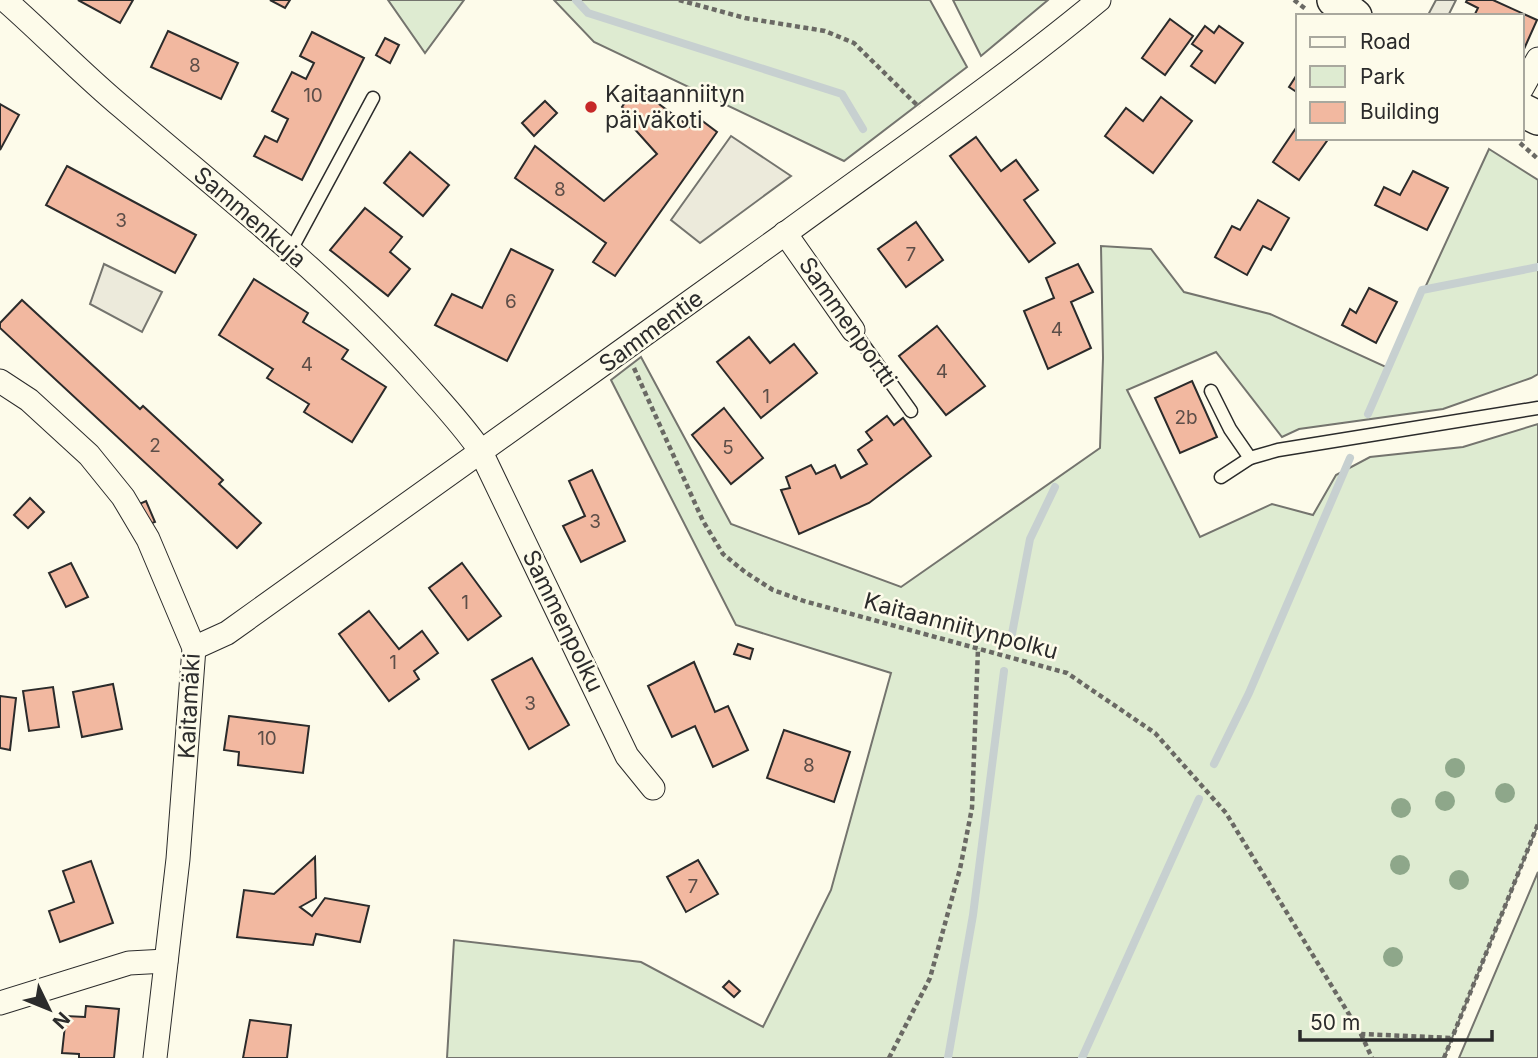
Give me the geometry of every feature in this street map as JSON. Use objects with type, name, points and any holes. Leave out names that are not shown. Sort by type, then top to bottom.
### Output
[{"type":"street","name":"Sammenkuja","points":[[5,0],[122,107],[344,300],[397,353],[470,434],[480,450]]},
{"type":"street","name":"Sammentie","points":[[194,648],[227,633],[480,450],[624,351],[969,101],[1099,0]]},
{"type":"street","points":[[1334,0],[1352,14]]},
{"type":"street","points":[[1524,84],[1538,59]]},
{"type":"street","name":"Sammenportti","points":[[785,233],[853,330]]},
{"type":"street","name":"Kaitamäki","points":[[0,381],[29,400],[89,455],[123,497],[148,539],[194,648],[178,859],[155,1058]]},
{"type":"street","name":"Sammenpolku","points":[[480,450],[627,757],[653,788]]},
{"type":"street","points":[[0,1003],[129,963],[166,961]]},
{"type":"lane","points":[[290,252],[373,98]]},
{"type":"lane","name":"Sammenportti","points":[[853,330],[911,411]]},
{"type":"lane","points":[[1210,391],[1230,429],[1250,458]]},
{"type":"lane","points":[[1221,477],[1250,458],[1278,450],[1538,408]]},
{"type":"path","points":[[679,0],[745,18],[825,31],[854,43],[925,113]]},
{"type":"path","points":[[1515,140],[1538,159]]},
{"type":"path","name":"Kaitaanniitynpolku","points":[[631,361],[703,522],[723,554],[745,572],[774,590],[856,616],[1067,673],[1155,733],[1226,813],[1361,1034],[1372,1058]]},
{"type":"path","points":[[889,1058],[930,978],[960,869],[972,808],[978,648]]},
{"type":"path","points":[[1444,1058],[1538,824]]},
{"type":"path","points":[[1361,1034],[1451,1038]]},
{"type":"green space","points":[[388,0],[464,0],[425,53]]},
{"type":"green space","points":[[554,0],[930,0],[967,67],[844,161],[594,42]]},
{"type":"green space","points":[[953,0],[1048,0],[981,56]]},
{"type":"green space","points":[[1489,149],[1538,180],[1538,374],[1443,409],[1299,429],[1282,437],[1216,352],[1127,390],[1200,537],[1272,504],[1313,515],[1336,475],[1370,457],[1463,447],[1538,424],[1538,825],[1444,1058],[447,1058],[454,940],[641,962],[763,1027],[831,890],[891,673],[736,625],[611,380],[641,357],[731,524],[901,587],[1100,448],[1103,358],[1101,246],[1151,249],[1184,292],[1270,314],[1388,368]]},
{"type":"green space","points":[[1538,872],[1538,1058],[1459,1058]]},
{"type":"shaded area","points":[[1436,0],[1456,0],[1449,14],[1429,14]]},
{"type":"shaded area","points":[[731,136],[791,176],[700,243],[671,220]]},
{"type":"shaded area","points":[[104,264],[162,292],[142,332],[90,304]]},
{"type":"building","points":[[78,0],[133,0],[120,23]]},
{"type":"building","points":[[270,0],[290,0],[285,8]]},
{"type":"building","points":[[1493,0],[1524,14],[1475,14],[1478,8],[1466,2]]},
{"type":"building","points":[[1524,14],[1537,20],[1524,49]]},
{"type":"building","points":[[1170,19],[1193,36],[1165,75],[1142,58]]},
{"type":"building","points":[[1205,26],[1214,33],[1219,26],[1243,43],[1215,83],[1191,66],[1202,51],[1192,44]]},
{"type":"building","points":[[168,31],[238,63],[221,99],[151,67]]},
{"type":"building","points":[[312,32],[364,58],[302,180],[254,156],[265,136],[277,142],[288,119],[272,111],[292,72],[306,79],[314,63],[300,56]]},
{"type":"building","points":[[385,38],[399,45],[390,63],[376,55]]},
{"type":"building","points":[[1296,76],[1296,92],[1289,87]]},
{"type":"building","points":[[636,87],[690,127],[697,117],[717,132],[615,276],[593,262],[606,243],[515,178],[535,146],[604,201],[657,154],[622,115],[626,111],[622,107]]},
{"type":"building","points":[[1161,97],[1192,121],[1153,173],[1105,136],[1126,108],[1143,121]]},
{"type":"building","points":[[545,101],[557,113],[534,136],[522,123]]},
{"type":"building","points":[[0,104],[19,115],[0,150]]},
{"type":"building","points":[[1296,128],[1296,140],[1328,140],[1299,180],[1273,162]]},
{"type":"building","points":[[976,137],[1001,171],[1016,160],[1038,190],[1024,200],[1055,243],[1029,262],[950,156]]},
{"type":"building","points":[[410,152],[449,185],[423,216],[384,183]]},
{"type":"building","points":[[67,166],[196,235],[175,273],[46,205]]},
{"type":"building","points":[[1413,171],[1448,188],[1427,230],[1375,205],[1384,187],[1400,195]]},
{"type":"building","points":[[1258,200],[1289,218],[1271,250],[1263,246],[1247,275],[1215,257],[1232,226],[1240,230]]},
{"type":"building","points":[[365,208],[402,237],[390,252],[410,269],[388,296],[330,250]]},
{"type":"building","points":[[916,222],[943,260],[906,287],[878,249]]},
{"type":"building","points":[[511,249],[553,270],[507,361],[435,325],[452,294],[482,308]]},
{"type":"building","points":[[1078,264],[1093,292],[1071,302],[1091,348],[1048,369],[1024,311],[1054,298],[1046,278]]},
{"type":"building","points":[[254,279],[308,313],[303,322],[348,350],[342,359],[386,387],[352,442],[304,412],[309,404],[267,378],[273,369],[219,335]]},
{"type":"building","points":[[1369,288],[1397,302],[1376,343],[1342,325],[1350,309],[1356,313]]},
{"type":"building","points":[[22,300],[140,409],[143,406],[223,480],[219,484],[261,523],[237,548],[0,328],[0,323]]},
{"type":"building","points":[[937,326],[985,386],[946,415],[899,356]]},
{"type":"building","points":[[749,337],[770,363],[794,344],[817,373],[761,418],[717,362]]},
{"type":"building","points":[[1192,381],[1217,437],[1180,453],[1155,398]]},
{"type":"building","points":[[724,408],[763,458],[731,484],[692,435]]},
{"type":"building","points":[[887,416],[894,425],[903,418],[931,456],[869,503],[799,534],[781,490],[790,488],[786,477],[811,465],[816,474],[835,465],[841,478],[867,464],[858,450],[872,440],[866,432]]},
{"type":"building","points":[[592,470],[625,541],[581,562],[563,526],[585,516],[569,481]]},
{"type":"building","points":[[30,498],[44,512],[28,528],[14,515]]},
{"type":"building","points":[[146,501],[155,522],[146,525],[137,505]]},
{"type":"building","points":[[71,563],[88,597],[66,607],[49,573]]},
{"type":"building","points":[[462,563],[501,616],[468,640],[429,588]]},
{"type":"building","points":[[369,611],[399,649],[422,631],[438,653],[414,671],[419,679],[389,701],[339,634]]},
{"type":"building","points":[[738,644],[753,649],[750,659],[734,654]]},
{"type":"building","points":[[532,658],[569,725],[529,749],[492,680]]},
{"type":"building","points":[[694,662],[715,712],[728,706],[748,750],[713,767],[695,726],[672,737],[648,686]]},
{"type":"building","points":[[113,684],[122,729],[82,737],[73,692]]},
{"type":"building","points":[[53,687],[59,727],[29,731],[23,691]]},
{"type":"building","points":[[0,696],[16,698],[10,750],[0,748]]},
{"type":"building","points":[[229,716],[309,726],[303,773],[238,765],[239,752],[224,750]]},
{"type":"building","points":[[784,730],[850,752],[834,802],[767,778]]},
{"type":"building","points":[[315,857],[316,898],[300,907],[312,916],[325,898],[369,906],[360,942],[316,934],[313,945],[237,937],[244,890],[274,894]]},
{"type":"building","points":[[698,860],[718,894],[686,912],[667,877]]},
{"type":"building","points":[[91,861],[113,923],[60,942],[49,911],[74,902],[63,871]]},
{"type":"building","points":[[729,981],[740,991],[734,997],[723,987]]},
{"type":"building","points":[[86,1006],[119,1009],[114,1058],[79,1058],[79,1054],[62,1053],[66,1016],[85,1017]]},
{"type":"building","points":[[250,1020],[291,1025],[287,1058],[243,1058]]},
{"type":"waterway","points":[[576,0],[588,13],[842,94],[863,129]]},
{"type":"waterway","points":[[1368,414],[1422,290],[1538,267]]},
{"type":"waterway","points":[[1214,764],[1249,693],[1350,458]]},
{"type":"waterway","points":[[1011,639],[1030,539],[1055,487]]},
{"type":"waterway","points":[[948,1058],[973,915],[1004,671]]},
{"type":"waterway","points":[[1082,1058],[1199,799]]},
{"type":"place","name":"Kaitaanniityn päiväkoti","points":[[591,107]]}]
